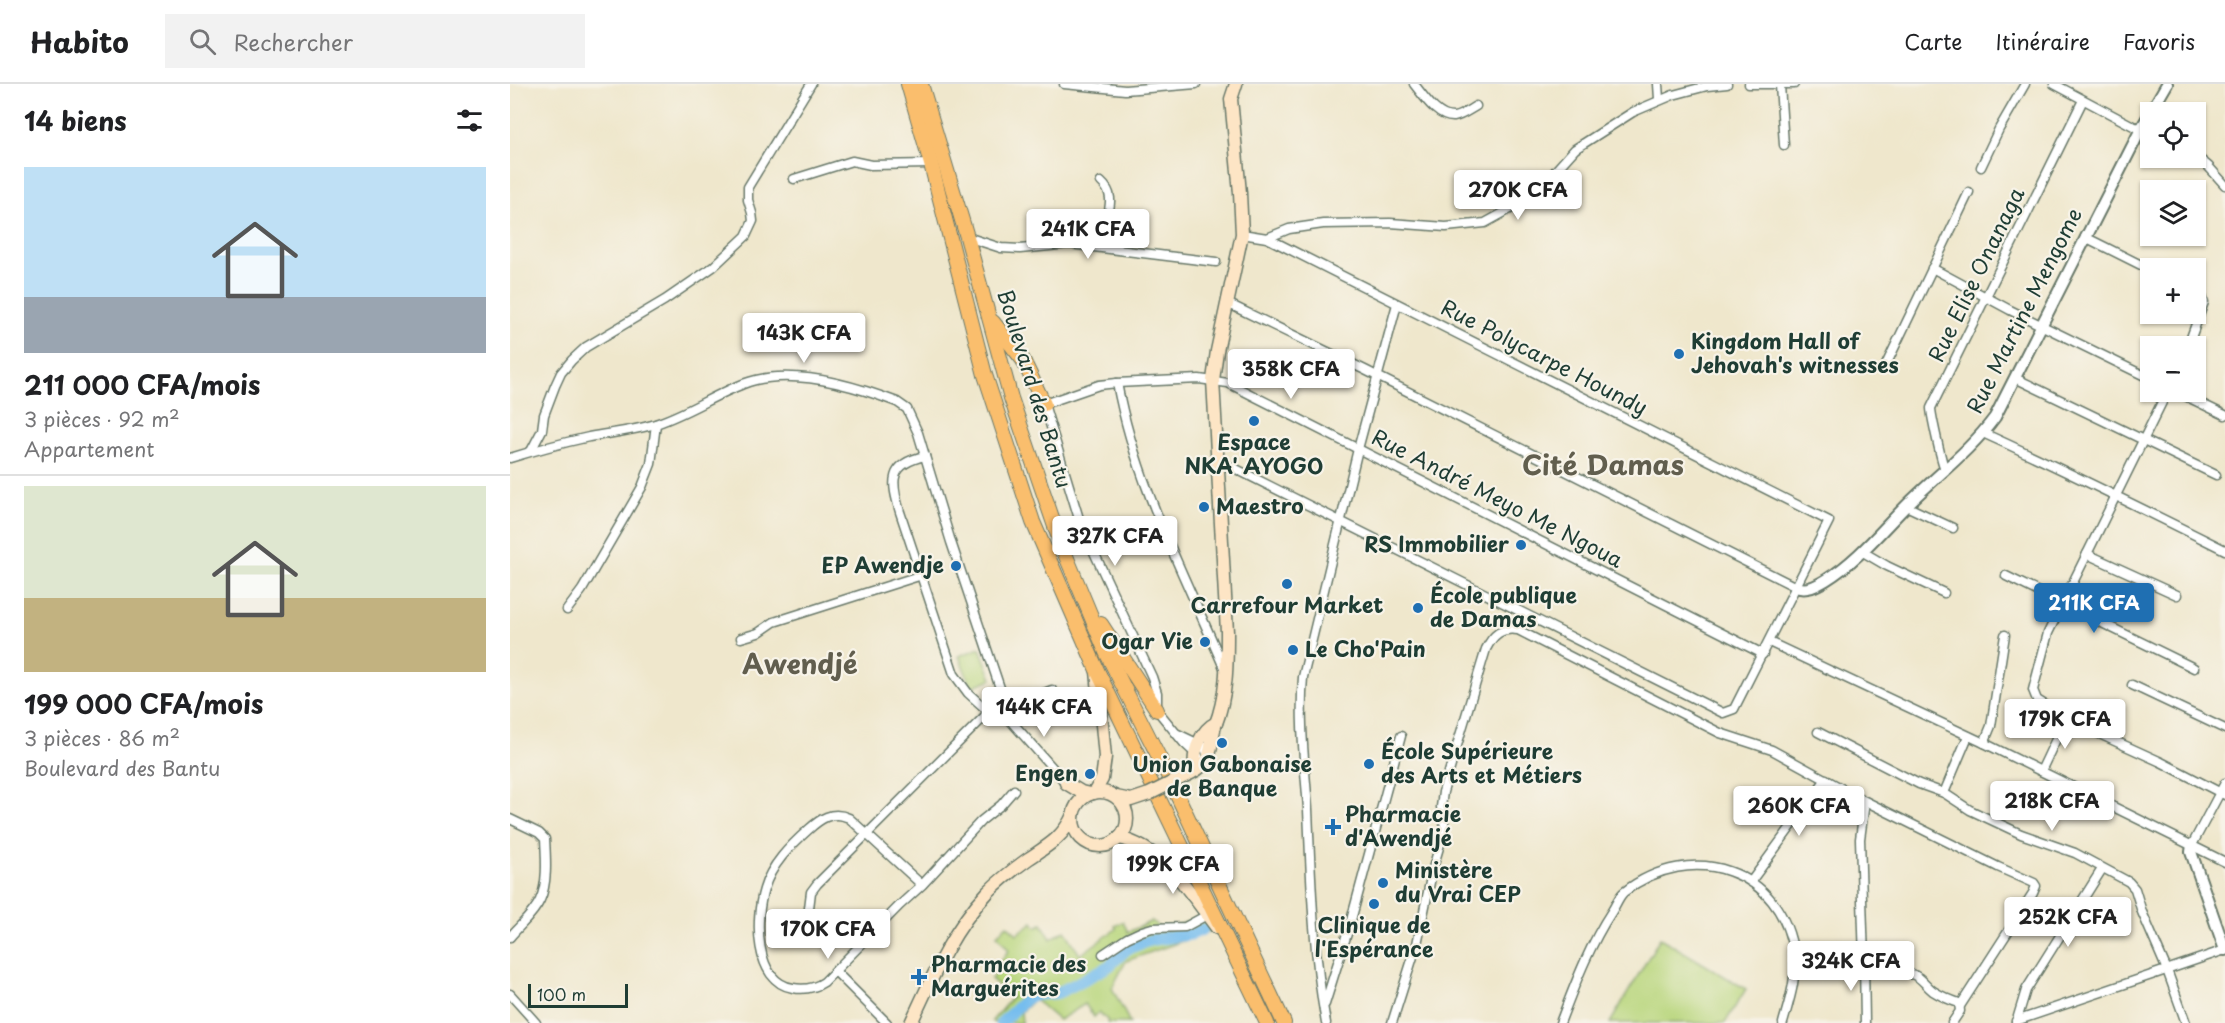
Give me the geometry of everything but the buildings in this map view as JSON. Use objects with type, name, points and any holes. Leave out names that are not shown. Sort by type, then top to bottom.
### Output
[{"type":"highway","name":"Boulevard des Bantu","points":[[908,84],[985,375],[1011,458],[1051,567],[1097,670],[1268,1023]]},
{"type":"highway","name":"Boulevard des Bantu","points":[[921,84],[967,237],[1011,398],[1053,522],[1088,611],[1284,1023]]},
{"type":"highway","points":[[990,318],[1023,360],[1044,404]]},
{"type":"highway","points":[[1088,611],[1095,615],[1147,681],[1157,710]]},
{"type":"main road","points":[[1066,783],[1075,789],[1092,793],[1103,792],[1127,800],[1144,796],[1193,772],[1208,759],[1217,723],[1226,673],[1227,633],[1213,380],[1242,234],[1231,99],[1233,85]]},
{"type":"main road","points":[[911,1023],[938,967],[964,921],[988,892],[1007,874],[1064,833],[1074,811],[1102,779],[1105,757],[1097,670]]},
{"type":"main road","points":[[1193,772],[1197,749],[1210,726],[1217,723]]},
{"type":"main road","points":[[1066,783],[1073,793],[1075,830],[1084,842]]},
{"type":"main road","points":[[1054,842],[1067,840],[1098,846],[1113,843],[1119,838],[1130,810],[1144,796]]},
{"type":"main road","points":[[1116,797],[1124,808],[1127,821]]},
{"type":"main road","points":[[1119,838],[1131,841],[1154,854],[1173,873],[1229,945]]},
{"type":"street","points":[[531,451],[542,430],[544,415],[555,386],[561,373],[572,360],[586,347],[697,278],[725,257],[746,236],[753,221],[753,213],[748,200],[748,187],[811,84]]},
{"type":"street","points":[[1069,84],[1125,90],[1196,84]]},
{"type":"street","points":[[1414,84],[1433,106],[1448,116],[1455,117],[1476,106]]},
{"type":"street","points":[[1658,84],[1659,99]]},
{"type":"street","points":[[1267,238],[1289,229],[1323,224],[1390,223],[1446,226],[1485,223],[1522,205],[1581,143],[1639,109],[1659,99],[1707,86],[1727,84]]},
{"type":"street","points":[[1749,84],[1794,84]]},
{"type":"street","points":[[1982,166],[1999,129],[2025,84]]},
{"type":"street","points":[[2054,84],[2135,127],[2140,127]]},
{"type":"street","name":"Rue Martine Mengome","points":[[2158,102],[2167,84]]},
{"type":"street","points":[[1780,85],[1785,145]]},
{"type":"street","name":"Rue Elise Onanaga","points":[[1944,469],[1940,464],[1939,443],[1931,418],[1931,408],[2083,100]]},
{"type":"street","name":"Rue Martine Mengome","points":[[1796,587],[1809,588],[1824,581],[1863,552],[1906,506],[1983,433],[1995,417],[2085,237],[2140,139]]},
{"type":"street","points":[[794,179],[852,161],[871,165],[931,164]]},
{"type":"street","points":[[2206,164],[2225,185]]},
{"type":"street","points":[[1101,182],[1107,187],[1111,197],[1106,231],[1119,249]]},
{"type":"street","points":[[1886,365],[1969,192]]},
{"type":"street","name":"Rue Polycarpe Houndy","points":[[1242,234],[1267,238],[1829,521],[1796,587]]},
{"type":"street","points":[[967,237],[1001,248],[1020,249],[1069,244],[1216,262]]},
{"type":"street","points":[[2085,237],[2140,264]]},
{"type":"street","points":[[1932,268],[1986,298],[2140,374]]},
{"type":"street","points":[[1218,467],[1230,466],[1723,713],[1734,709],[1796,587],[1378,376],[1227,303]]},
{"type":"street","points":[[1326,1023],[1318,976],[1311,892],[1302,687],[1306,662],[1358,449],[1396,304]]},
{"type":"street","points":[[514,457],[531,451],[656,424],[759,378],[790,375],[824,381],[897,402],[907,409],[912,418],[1002,694],[1003,708],[1066,783]]},
{"type":"street","points":[[2015,378],[2216,475]]},
{"type":"street","points":[[1147,681],[1080,522],[1044,404],[1099,386],[1117,383],[1213,380]]},
{"type":"street","name":"Rue André Meyo Me Ngoua","points":[[1213,380],[1228,384],[1763,654]]},
{"type":"street","points":[[1117,383],[1131,441],[1146,488],[1226,673]]},
{"type":"street","points":[[2162,402],[2048,633],[2033,690],[2037,699],[2066,718],[2223,793]]},
{"type":"street","points":[[2198,402],[2225,414]]},
{"type":"street","points":[[567,610],[582,590],[642,487],[651,464],[656,424]]},
{"type":"street","points":[[1983,433],[2048,462],[2225,550]]},
{"type":"street","points":[[925,456],[902,465],[894,477],[893,486],[954,674],[968,693],[989,712]]},
{"type":"street","points":[[1906,506],[1953,528]]},
{"type":"street","points":[[1863,552],[1944,593]]},
{"type":"street","points":[[2087,554],[2177,595]]},
{"type":"street","points":[[741,638],[758,633],[774,622],[922,575]]},
{"type":"street","points":[[2006,576],[2194,668]]},
{"type":"street","points":[[1392,1023],[1417,944],[1432,868],[1445,827],[1441,807],[1443,792],[1486,649],[1500,631],[1509,628],[1518,630],[1719,733],[1772,750],[1861,799],[2034,883],[2036,886],[2033,893],[1960,1006],[1960,1011],[1952,1023]]},
{"type":"street","points":[[1984,743],[1991,726],[2005,635]]},
{"type":"street","points":[[1769,642],[1984,743],[2225,862]]},
{"type":"street","points":[[2132,685],[2225,729]]},
{"type":"street","points":[[809,908],[811,892],[989,712],[1052,690]]},
{"type":"street","points":[[1157,710],[1178,734],[1197,749],[1206,748],[1208,759]]},
{"type":"street","points":[[2042,771],[2066,718]]},
{"type":"street","points":[[1818,732],[1919,784],[1944,793],[1970,810],[2020,834],[2075,853],[2133,885],[2186,1023]]},
{"type":"street","points":[[1324,1010],[1401,736]]},
{"type":"street","points":[[1944,793],[1968,736]]},
{"type":"street","points":[[1752,880],[1826,779]]},
{"type":"street","points":[[2016,1022],[2225,950],[2191,852],[2192,844],[2223,793],[2225,783]]},
{"type":"street","points":[[922,885],[844,816],[834,814],[826,817],[800,837],[776,864],[764,890],[760,945],[763,961],[771,976],[790,988],[812,988],[824,982],[922,885],[981,821],[1001,805],[1014,790]]},
{"type":"street","points":[[1861,799],[1864,808],[1860,838],[1865,1023]]},
{"type":"street","points":[[510,819],[538,833],[544,839],[545,849],[545,883],[540,901],[510,937]]},
{"type":"street","points":[[1560,1023],[1599,931],[1623,893],[1658,873],[1677,867],[1716,866],[1752,880],[1776,908],[1787,928],[1794,955],[1791,993],[1783,1023]]},
{"type":"street","points":[[2016,1022],[2026,990],[2103,869]]},
{"type":"street","points":[[1103,954],[1127,938],[1152,928],[1185,927],[1207,915]]},
{"type":"street","points":[[1864,960],[1871,969],[1880,973],[1916,975],[1932,990],[1960,1006]]},
{"type":"street","points":[[835,971],[887,1023]]},
{"type":"street","points":[[1318,976],[1325,978],[1335,974]]},
{"type":"street","points":[[510,994],[536,1023]]},
{"type":"green space","points":[[980,648],[992,679],[971,687],[959,656]]},
{"type":"green space","points":[[1203,915],[1213,930],[1126,961],[1112,988],[1130,1023],[1107,1023],[1108,1021],[1099,1012],[1094,1017],[1085,1004],[1059,1020],[1034,999],[1021,1012],[1022,1023],[994,1023],[992,1021],[1012,997],[991,979],[1002,965],[999,963],[1009,950],[997,935],[1007,925],[1017,934],[1033,922],[1036,927],[1042,924],[1051,939],[1065,930],[1080,955],[1123,922],[1128,932],[1152,921],[1163,932]]},
{"type":"green space","points":[[1660,938],[1746,989],[1725,1023],[1610,1023]]},
{"type":"waterway","points":[[1001,1023],[1032,995],[1057,993],[1070,987],[1109,966],[1127,949],[1151,940],[1192,934],[1203,929]]},
{"type":"place","name":"Kingdom Hall of Jehovah's witnesses","points":[[1679,354]]},
{"type":"place","name":"Espace NKA' AYOGO","points":[[1254,421]]},
{"type":"place","name":"Maestro","points":[[1204,507]]},
{"type":"place","name":"RS Immobilier","points":[[1521,545]]},
{"type":"place","name":"EP Awendje","points":[[956,566]]},
{"type":"place","name":"Carrefour Market","points":[[1287,584]]},
{"type":"place","name":"École publique de Damas","points":[[1418,608]]},
{"type":"place","name":"Ogar Vie","points":[[1205,642]]},
{"type":"place","name":"Le Cho'Pain","points":[[1293,650]]},
{"type":"place","name":"Union Gabonaise de Banque","points":[[1222,743]]},
{"type":"place","name":"École Supérieure des Arts et Métiers","points":[[1369,764]]},
{"type":"place","name":"Engen","points":[[1090,774]]},
{"type":"place","name":"Pharmacie d'Awendjé","points":[[1333,827]]},
{"type":"place","name":"Ministère du Vrai CEP","points":[[1383,883]]},
{"type":"place","name":"Clinique de l'Espérance","points":[[1374,904]]},
{"type":"place","name":"Pharmacie des Marguérites","points":[[919,977]]},
{"type":"district","name":"Cité Damas","points":[[1603,466]]},
{"type":"district","name":"Awendjé","points":[[800,665]]}]
